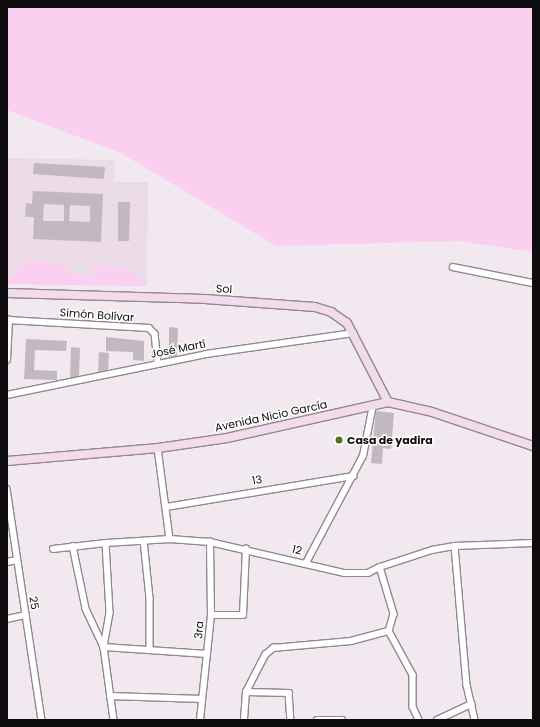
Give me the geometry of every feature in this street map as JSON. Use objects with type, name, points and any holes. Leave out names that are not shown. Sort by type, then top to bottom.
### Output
[{"type":"street","points":[[453,267],[533,283]]},
{"type":"street","name":"Sol","points":[[7,293],[205,299],[315,307],[336,316],[347,323],[354,333],[388,402]]},
{"type":"street","points":[[7,360],[8,320]]},
{"type":"street","name":"Simón Bolívar","points":[[8,320],[149,328],[155,334],[158,363]]},
{"type":"street","name":"José Martí","points":[[7,395],[206,354],[354,333]]},
{"type":"street","name":"Avenida Nicio García","points":[[7,461],[158,448],[227,438],[388,402],[432,412],[533,446]]},
{"type":"street","points":[[306,563],[363,456],[369,435],[373,405]]},
{"type":"street","points":[[158,448],[170,539]]},
{"type":"street","name":"13","points":[[166,506],[267,488],[353,476]]},
{"type":"street","name":"25","points":[[7,489],[42,720]]},
{"type":"street","name":"12","points":[[53,549],[106,543],[170,539],[210,542],[246,549],[344,573],[368,573],[380,567],[455,546],[533,543]]},
{"type":"street","points":[[144,541],[150,598],[150,649]]},
{"type":"street","name":"3ra","points":[[200,720],[211,615],[210,542]]},
{"type":"street","points":[[106,543],[110,613],[104,647],[114,720]]},
{"type":"street","points":[[73,546],[86,609],[104,647]]},
{"type":"street","points":[[455,546],[471,704],[475,720]]},
{"type":"street","points":[[211,615],[243,615],[246,549]]},
{"type":"street","points":[[7,562],[17,560]]},
{"type":"street","points":[[244,720],[246,692],[265,655],[273,648],[350,641],[389,631],[393,623],[392,608],[380,567]]},
{"type":"street","points":[[7,619],[26,615]]},
{"type":"street","points":[[389,631],[412,675],[413,707],[419,720]]},
{"type":"street","points":[[104,647],[207,654]]},
{"type":"street","points":[[246,692],[289,693],[291,720]]},
{"type":"street","points":[[110,696],[202,699]]},
{"type":"street","points":[[437,720],[471,704]]},
{"type":"street","points":[[317,720],[342,720]]},
{"type":"shaded area","points":[[7,7],[533,7],[533,252],[460,241],[276,246],[121,153],[7,110]]},
{"type":"shaded area","points":[[7,158],[114,160],[114,182],[148,182],[147,286],[7,284]]},
{"type":"shaded area","points":[[28,261],[64,263],[72,275],[92,276],[92,265],[130,268],[147,286],[7,284],[7,279]]},
{"type":"building","points":[[34,163],[105,167],[104,179],[33,174]]},
{"type":"building","points":[[33,191],[103,194],[101,242],[33,239],[34,217],[25,217],[26,203],[32,204]],"holes":[[[44,204],[64,205],[64,221],[43,221]],[[70,205],[90,206],[90,222],[69,221]]]},
{"type":"building","points":[[118,202],[130,202],[129,241],[118,241]]},
{"type":"building","points":[[169,327],[178,328],[177,356],[169,357]]},
{"type":"building","points":[[106,337],[144,341],[144,361],[133,360],[133,352],[106,351]]},
{"type":"building","points":[[26,339],[67,341],[66,351],[35,350],[34,370],[57,371],[57,380],[24,379]]},
{"type":"building","points":[[71,347],[80,348],[79,376],[70,378]]},
{"type":"building","points":[[99,352],[109,353],[108,370],[98,372]]},
{"type":"building","points":[[376,411],[394,413],[391,449],[383,448],[382,464],[371,463]]},
{"type":"place","name":"Casa de yadira","points":[[339,440]]}]
